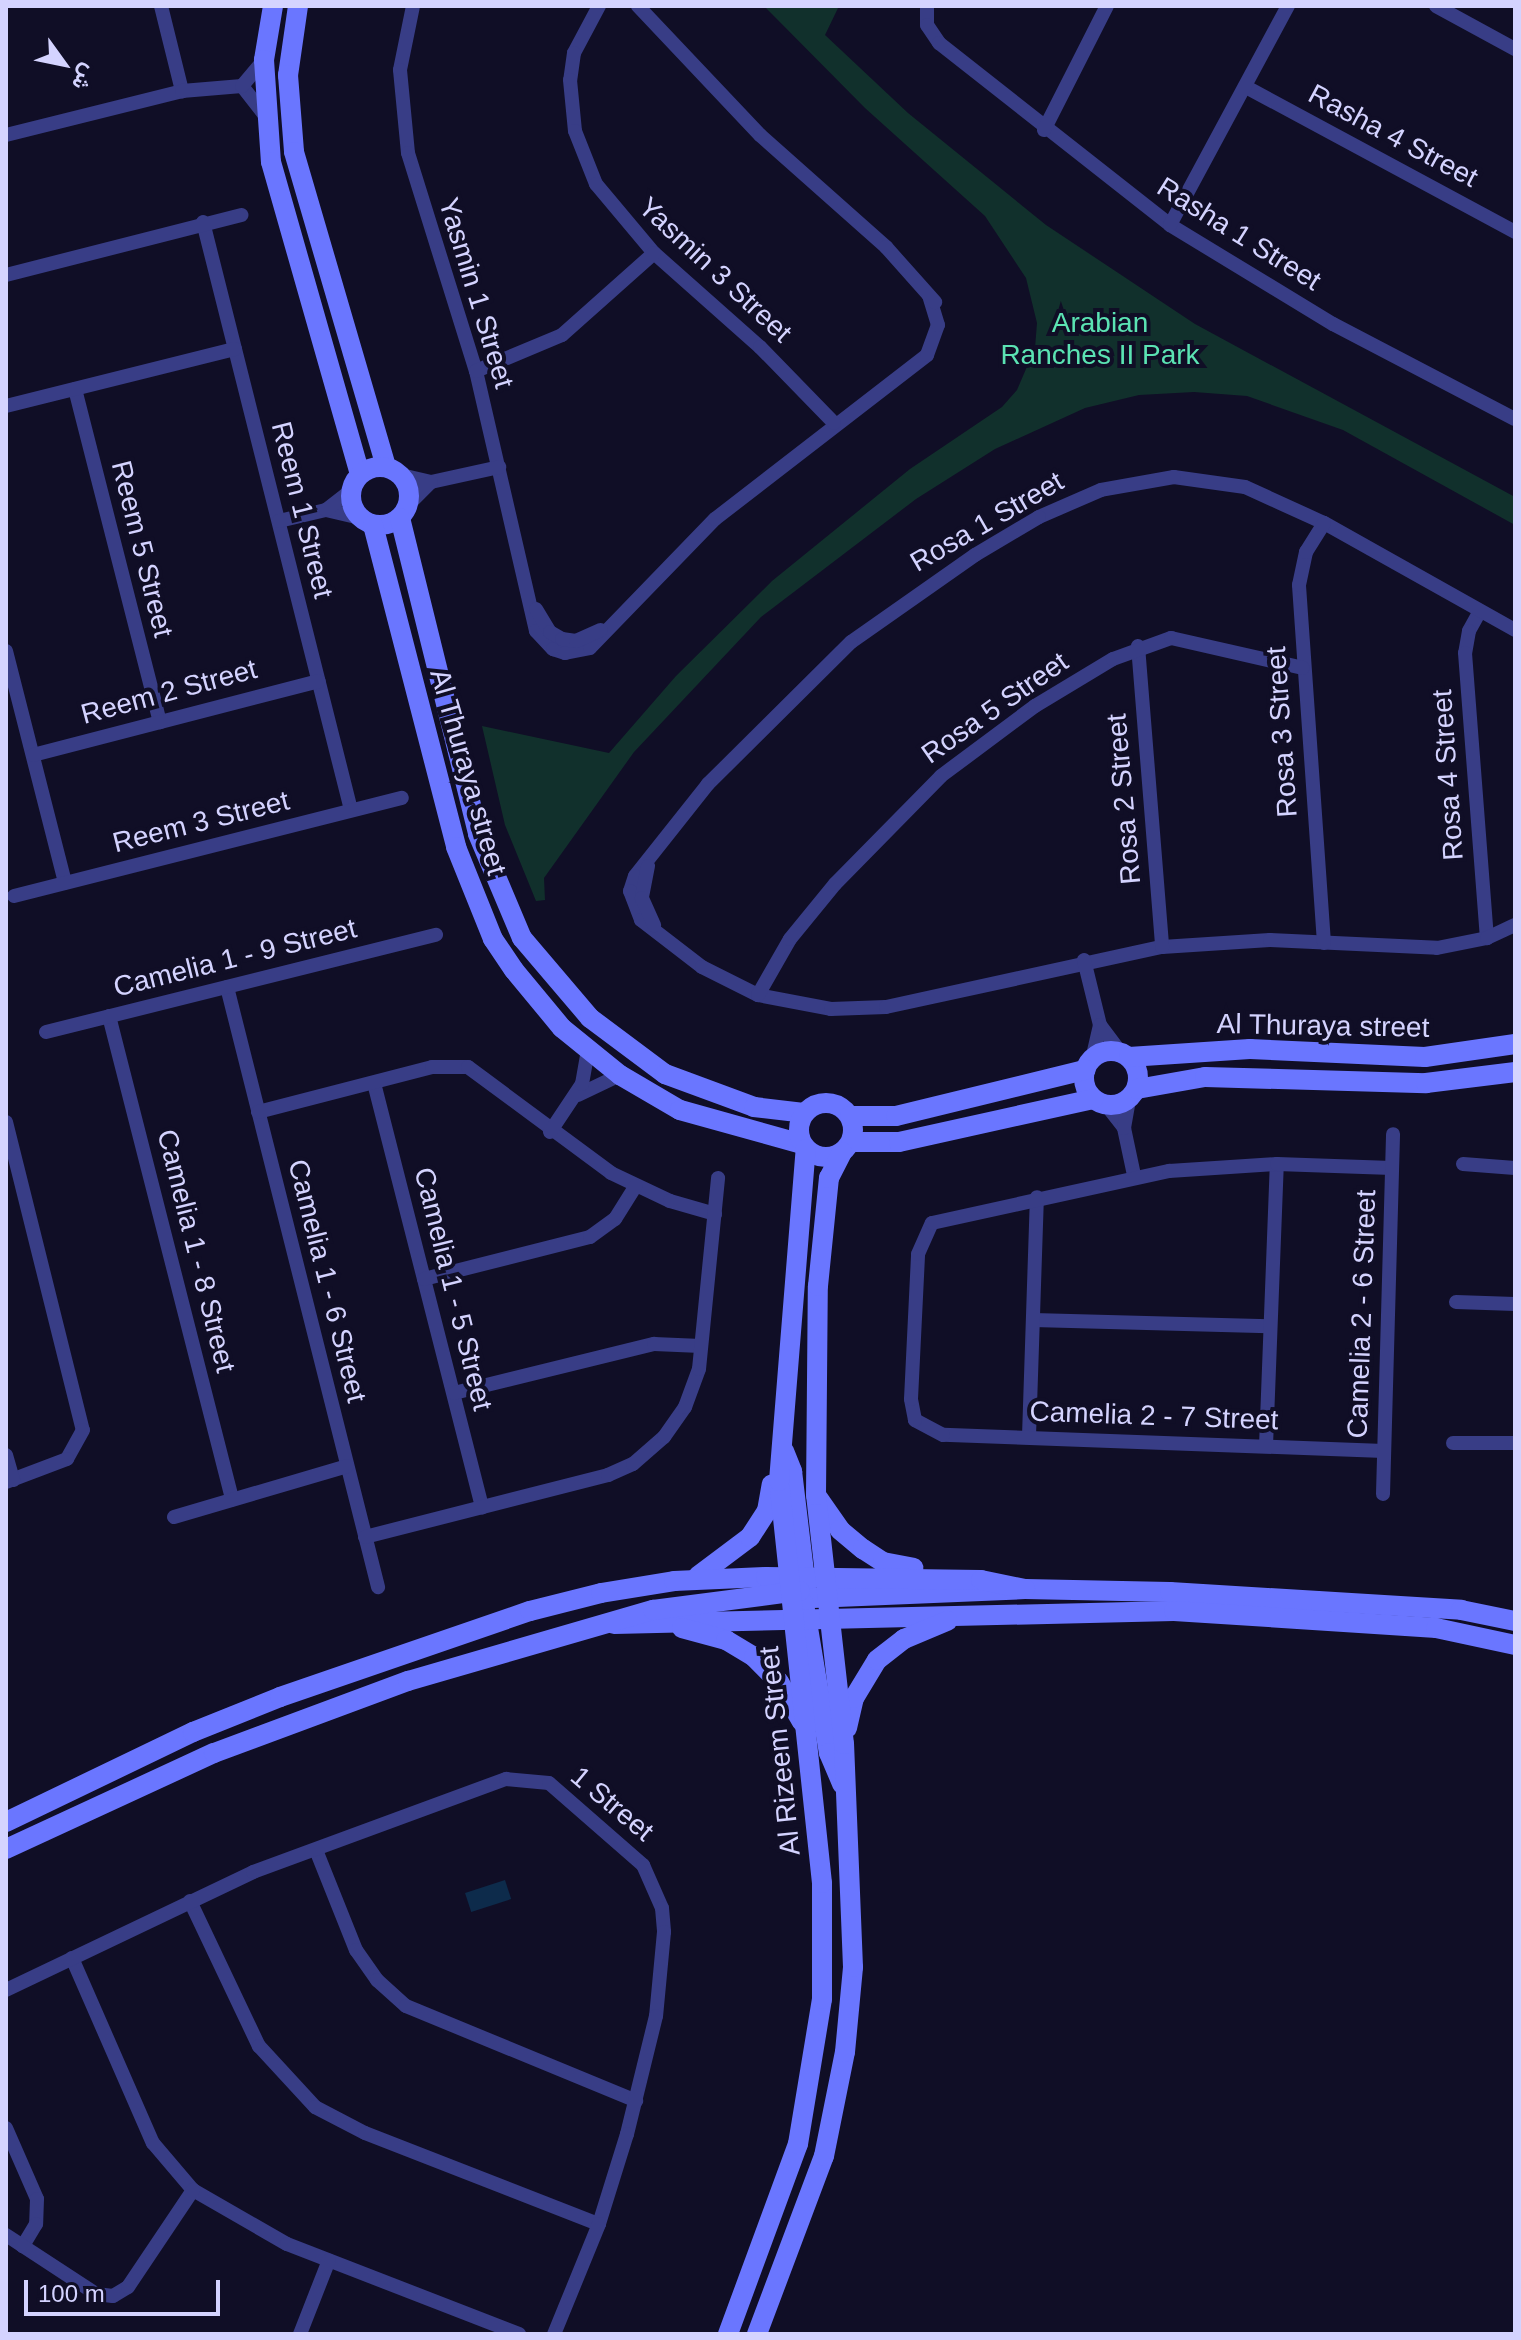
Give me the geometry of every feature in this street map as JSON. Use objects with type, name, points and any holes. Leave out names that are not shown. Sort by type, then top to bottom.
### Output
[{"type":"street","points":[[161,6],[182,91]]},
{"type":"street","points":[[273,6],[264,60],[264,114],[290,242],[356,482]]},
{"type":"street","points":[[298,6],[288,75],[294,152],[394,471]]},
{"type":"street","name":"Yasmin 1 Street","points":[[413,6],[400,70],[408,153],[476,371],[530,593],[541,621],[562,639],[576,641],[614,624],[715,519],[834,423],[934,357],[945,337],[943,315],[894,255],[760,135],[638,6]]},
{"type":"street","name":"Yasmin 3 Street","points":[[599,6],[574,53],[570,80],[575,131],[596,184],[654,253],[760,347],[834,423]]},
{"type":"street","name":"Rasha 1 Street","points":[[927,6],[932,34],[1044,130],[1170,225],[1333,324],[1515,419]]},
{"type":"street","name":"Rasha 1 Street","points":[[935,6],[936,25],[960,58]]},
{"type":"street","points":[[1044,130],[1107,6]]},
{"type":"street","points":[[1170,225],[1288,6]]},
{"type":"street","points":[[1436,6],[1515,49]]},
{"type":"street","points":[[6,135],[182,91],[242,86],[264,60]]},
{"type":"street","points":[[242,86],[264,114]]},
{"type":"street","name":"Rasha 4 Street","points":[[1246,87],[1515,232]]},
{"type":"street","points":[[6,275],[203,222],[241,215]]},
{"type":"street","name":"Reem 1 Street","points":[[203,222],[351,810]]},
{"type":"street","points":[[476,371],[562,335],[654,253]]},
{"type":"street","points":[[6,406],[235,349]]},
{"type":"street","name":"Reem 5 Street","points":[[75,389],[160,722]]},
{"type":"street","points":[[326,510],[356,482],[394,471],[431,482],[499,467]]},
{"type":"street","name":"Al Thuraya street","points":[[394,471],[409,489],[404,511],[478,834],[507,909],[537,960],[590,1018],[665,1074],[754,1107],[804,1113]]},
{"type":"street","name":"Rosa 1 Street","points":[[1515,630],[1324,523],[1245,487],[1174,477],[1113,487],[1050,511],[961,563],[851,642],[740,748],[653,856],[642,898],[661,935],[702,967],[758,995],[798,1005],[871,1009],[1084,960],[1162,947],[1243,940],[1420,949],[1487,938],[1515,925]]},
{"type":"street","name":"Al Thuraya street","points":[[356,482],[441,794],[479,908],[514,970],[588,1051],[620,1075],[680,1110],[804,1147]]},
{"type":"street","points":[[279,521],[326,510],[367,521],[404,511],[431,482]]},
{"type":"street","name":"Rosa 3 Street","points":[[1324,523],[1301,568],[1303,668],[1324,943]]},
{"type":"street","name":"Rosa 4 Street","points":[[1480,611],[1469,631],[1465,653],[1487,938]]},
{"type":"street","name":"Rosa 5 Street","points":[[758,995],[790,939],[835,884],[941,776],[1035,706],[1138,646],[1190,640],[1253,660],[1303,668]]},
{"type":"street","name":"Rosa 2 Street","points":[[1138,646],[1162,947]]},
{"type":"street","points":[[6,651],[65,883]]},
{"type":"street","name":"Reem 2 Street","points":[[33,755],[319,681]]},
{"type":"street","name":"Reem 3 Street","points":[[14,896],[402,798]]},
{"type":"street","name":"Camelia 1 - 9 Street","points":[[46,1032],[436,935]]},
{"type":"street","points":[[1084,960],[1100,1025],[1138,1072],[1124,1128],[1134,1175]]},
{"type":"street","name":"Camelia 1 - 6 Street","points":[[227,987],[378,1587]]},
{"type":"street","name":"Camelia 1 - 8 Street","points":[[109,1016],[232,1500]]},
{"type":"street","points":[[1100,1025],[1084,1083],[1124,1128]]},
{"type":"street","name":"Al Thuraya street","points":[[1124,1055],[1250,1049],[1425,1057],[1515,1044]]},
{"type":"street","points":[[577,1095],[588,1051]]},
{"type":"street","points":[[691,1580],[730,1556],[760,1524],[780,1444],[799,1242],[804,1147],[799,1125],[804,1113],[828,1102],[850,1116],[896,1116],[1124,1055]]},
{"type":"street","points":[[258,1112],[432,1067],[468,1067],[550,1132],[636,1186],[715,1214]]},
{"type":"street","name":"Al Thuraya street","points":[[1133,1094],[1249,1075],[1426,1083],[1515,1072]]},
{"type":"street","points":[[550,1132],[577,1095],[597,1081],[620,1075]]},
{"type":"street","name":"Camelia 1 - 5 Street","points":[[374,1083],[482,1507]]},
{"type":"street","points":[[804,1147],[824,1158],[846,1147],[899,1142],[1133,1094]]},
{"type":"street","points":[[846,1147],[850,1116]]},
{"type":"street","points":[[6,1122],[83,1430],[67,1459],[9,1481],[6,1455]]},
{"type":"street","name":"Camelia 2 - 6 Street","points":[[1383,1494],[1393,1134]]},
{"type":"street","name":"Al Rizeem Street","points":[[728,2334],[785,2190],[807,2108],[819,2035],[825,1925],[807,1733],[806,1596],[816,1495],[818,1286],[830,1170],[846,1147]]},
{"type":"street","points":[[1266,1446],[1277,1164]]},
{"type":"street","points":[[1029,1436],[1037,1197],[1134,1175],[1277,1164],[1392,1168]]},
{"type":"street","points":[[1463,1164],[1515,1168]]},
{"type":"street","points":[[365,1537],[608,1475],[648,1453],[674,1424],[693,1393],[701,1346],[718,1178]]},
{"type":"street","points":[[424,1279],[590,1237],[615,1219],[636,1186]]},
{"type":"street","name":"Camelia 2 - 7 Street","points":[[1037,1197],[927,1228],[918,1254],[911,1399],[923,1428],[943,1435],[1384,1451]]},
{"type":"street","points":[[799,1242],[822,1244]]},
{"type":"street","points":[[794,1284],[818,1286]]},
{"type":"street","points":[[1456,1302],[1515,1304]]},
{"type":"street","points":[[1033,1320],[1269,1326]]},
{"type":"street","points":[[454,1393],[654,1344],[701,1346]]},
{"type":"street","points":[[1453,1443],[1515,1443]]},
{"type":"street","points":[[780,1444],[792,1471],[829,1753],[847,1794]]},
{"type":"street","points":[[174,1517],[347,1466]]},
{"type":"street","points":[[816,1495],[840,1530],[883,1562],[989,1572],[1025,1589]]},
{"type":"street","points":[[6,1822],[193,1732],[280,1697],[553,1605],[691,1580],[958,1617],[1174,1611],[1436,1628],[1515,1645]]},
{"type":"street","points":[[6,1849],[277,1728],[469,1662],[614,1624],[653,1610],[806,1596],[1025,1589],[1294,1596],[1461,1610],[1515,1621]]},
{"type":"street","name":"Al Rizeem Street","points":[[757,2334],[813,2190],[839,2087],[855,1928],[844,1744],[806,1596]]},
{"type":"street","points":[[844,1744],[854,1698],[877,1660],[904,1639],[958,1617]]},
{"type":"street","points":[[614,1624],[693,1630],[741,1648],[779,1682],[807,1733]]},
{"type":"street","name":"1 Street","points":[[6,1990],[190,1901],[506,1779],[535,1778],[561,1792],[643,1865],[662,1908],[656,2016],[636,2101],[599,2224],[554,2334]]},
{"type":"street","points":[[316,1850],[356,1950],[377,1980],[406,2006],[636,2101]]},
{"type":"street","points":[[190,1901],[259,2046],[315,2107],[365,2133],[599,2224]]},
{"type":"street","points":[[72,1958],[153,2143],[193,2190],[248,2225],[519,2334]]},
{"type":"street","points":[[6,2128],[37,2199],[36,2224],[23,2246]]},
{"type":"street","points":[[6,2235],[96,2294],[113,2296],[128,2287],[193,2190]]},
{"type":"street","points":[[300,2334],[329,2260]]},
{"type":"green space","name":"Arabian Ranches II Park","points":[[764,6],[839,6],[825,35],[908,113],[1046,225],[1195,324],[1515,497],[1515,525],[1343,430],[1247,396],[1194,392],[1139,395],[1085,408],[995,449],[916,499],[761,617],[634,752],[544,878],[545,900],[536,901],[505,825],[482,726],[609,753],[676,676],[772,581],[910,469],[1002,407],[1017,390],[1035,348],[1037,323],[1026,278],[985,216],[865,108]]},
{"type":"water","points":[[505,1880],[511,1899],[471,1912],[465,1893]]}]
